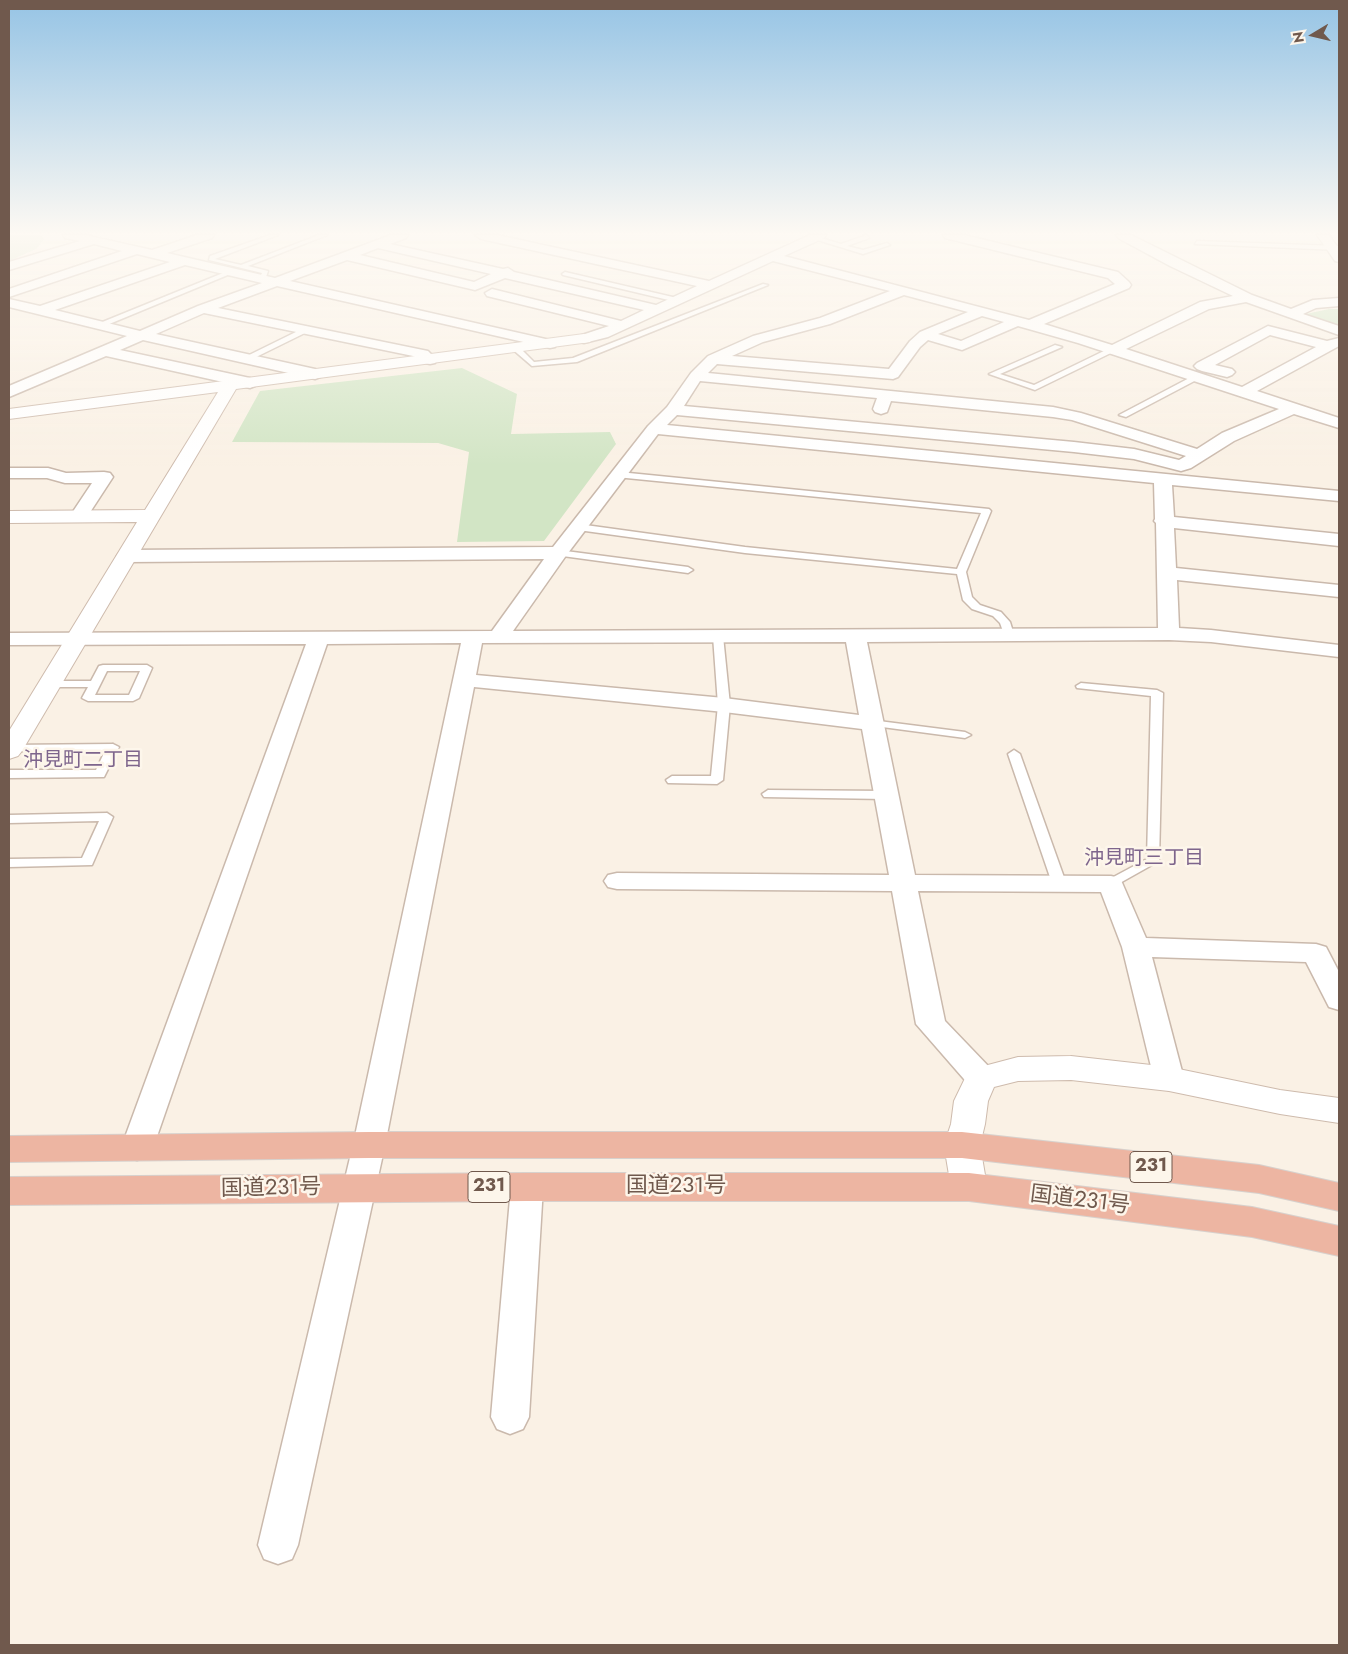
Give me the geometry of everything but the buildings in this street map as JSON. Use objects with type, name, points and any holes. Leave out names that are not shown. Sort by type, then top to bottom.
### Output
[{"type":"highway","name":"231","points":[[9,1149],[369,1144],[962,1145],[1259,1180],[1339,1197]]},
{"type":"highway","name":"国道231号","points":[[9,1191],[526,1187],[969,1187],[1252,1222],[1339,1241]]},
{"type":"street","points":[[45,312],[316,374]]},
{"type":"street","points":[[9,392],[195,312]]},
{"type":"street","points":[[219,312],[423,354],[430,360]]},
{"type":"street","points":[[412,312],[550,344]]},
{"type":"street","points":[[570,312],[622,325]]},
{"type":"street","points":[[9,414],[584,339],[603,334],[652,312]]},
{"type":"street","points":[[278,1545],[369,1144],[465,680],[485,638],[558,554],[654,429],[673,410],[696,376],[713,359],[758,339],[824,321],[847,312]]},
{"type":"street","points":[[713,359],[893,374],[915,344],[925,335],[978,312]]},
{"type":"street","points":[[985,312],[1337,420]]},
{"type":"street","points":[[925,335],[962,346],[1052,312]]},
{"type":"street","points":[[1113,350],[1190,312]]},
{"type":"street","points":[[1286,312],[1339,330]]},
{"type":"street","points":[[1291,314],[1295,312]]},
{"type":"street","points":[[1263,382],[1202,366],[1268,330],[1334,343]]},
{"type":"street","points":[[1244,392],[1334,343]]},
{"type":"street","points":[[104,351],[240,385]]},
{"type":"street","points":[[696,376],[1052,412],[1074,416],[1199,455]]},
{"type":"street","points":[[10,749],[152,516],[240,385]]},
{"type":"street","points":[[874,428],[886,396]]},
{"type":"street","points":[[1162,480],[1228,437],[1294,408]]},
{"type":"street","points":[[673,410],[1100,450],[1134,454],[1181,466]]},
{"type":"street","points":[[654,429],[1339,496]]},
{"type":"street","points":[[9,473],[48,473],[65,478],[104,477],[79,516]]},
{"type":"street","points":[[1162,480],[1168,634]]},
{"type":"street","points":[[9,517],[152,516]]},
{"type":"street","points":[[1163,521],[1339,540]]},
{"type":"street","points":[[127,556],[558,554]]},
{"type":"street","points":[[1167,573],[1339,591]]},
{"type":"street","points":[[9,639],[1168,634],[1211,636],[1339,651]]},
{"type":"street","points":[[854,635],[930,1024],[981,1078]]},
{"type":"street","points":[[137,1148],[319,638]]},
{"type":"street","points":[[465,680],[724,705],[871,723]]},
{"type":"street","points":[[617,881],[1111,884],[1136,947],[1169,1079]]},
{"type":"street","points":[[1136,947],[1316,952],[1339,1000]]},
{"type":"street","points":[[981,1078],[1018,1069],[1071,1068],[1169,1079],[1280,1102],[1339,1111]]},
{"type":"street","points":[[969,1187],[962,1145],[968,1124],[971,1101],[981,1078]]},
{"type":"street","points":[[510,1417],[526,1187]]},
{"type":"lane","points":[[99,325],[130,312]]},
{"type":"lane","points":[[515,348],[532,364],[574,360],[694,312]]},
{"type":"lane","points":[[622,325],[642,332]]},
{"type":"lane","points":[[246,359],[307,330]]},
{"type":"lane","points":[[1058,347],[992,374],[1035,388],[1113,350]]},
{"type":"lane","points":[[1123,415],[1198,377]]},
{"type":"lane","points":[[619,475],[986,511],[962,572],[967,598],[976,606],[998,614],[1005,622],[1009,635]]},
{"type":"lane","points":[[578,527],[745,550],[962,572]]},
{"type":"lane","points":[[558,554],[688,570]]},
{"type":"lane","points":[[672,780],[717,780],[724,705],[718,636]]},
{"type":"lane","points":[[104,668],[147,668],[132,698],[88,698],[95,684],[104,668]]},
{"type":"lane","points":[[49,684],[95,684]]},
{"type":"lane","points":[[1081,686],[1157,693],[1153,862],[1111,884]]},
{"type":"lane","points":[[871,723],[965,735]]},
{"type":"lane","points":[[9,774],[100,774],[113,747],[10,749]]},
{"type":"lane","points":[[1014,754],[1059,883]]},
{"type":"lane","points":[[768,794],[885,795]]},
{"type":"lane","points":[[9,819],[108,817],[87,862],[9,863]]},
{"type":"green space","points":[[1314,312],[1339,312],[1339,328],[1301,315]]},
{"type":"green space","points":[[462,368],[517,394],[511,434],[610,432],[616,444],[544,541],[457,542],[469,452],[438,443],[232,442],[260,391]]},
{"type":"district","name":"沖見町二丁目","points":[[83,761]]},
{"type":"district","name":"沖見町三丁目","points":[[1144,859]]}]
